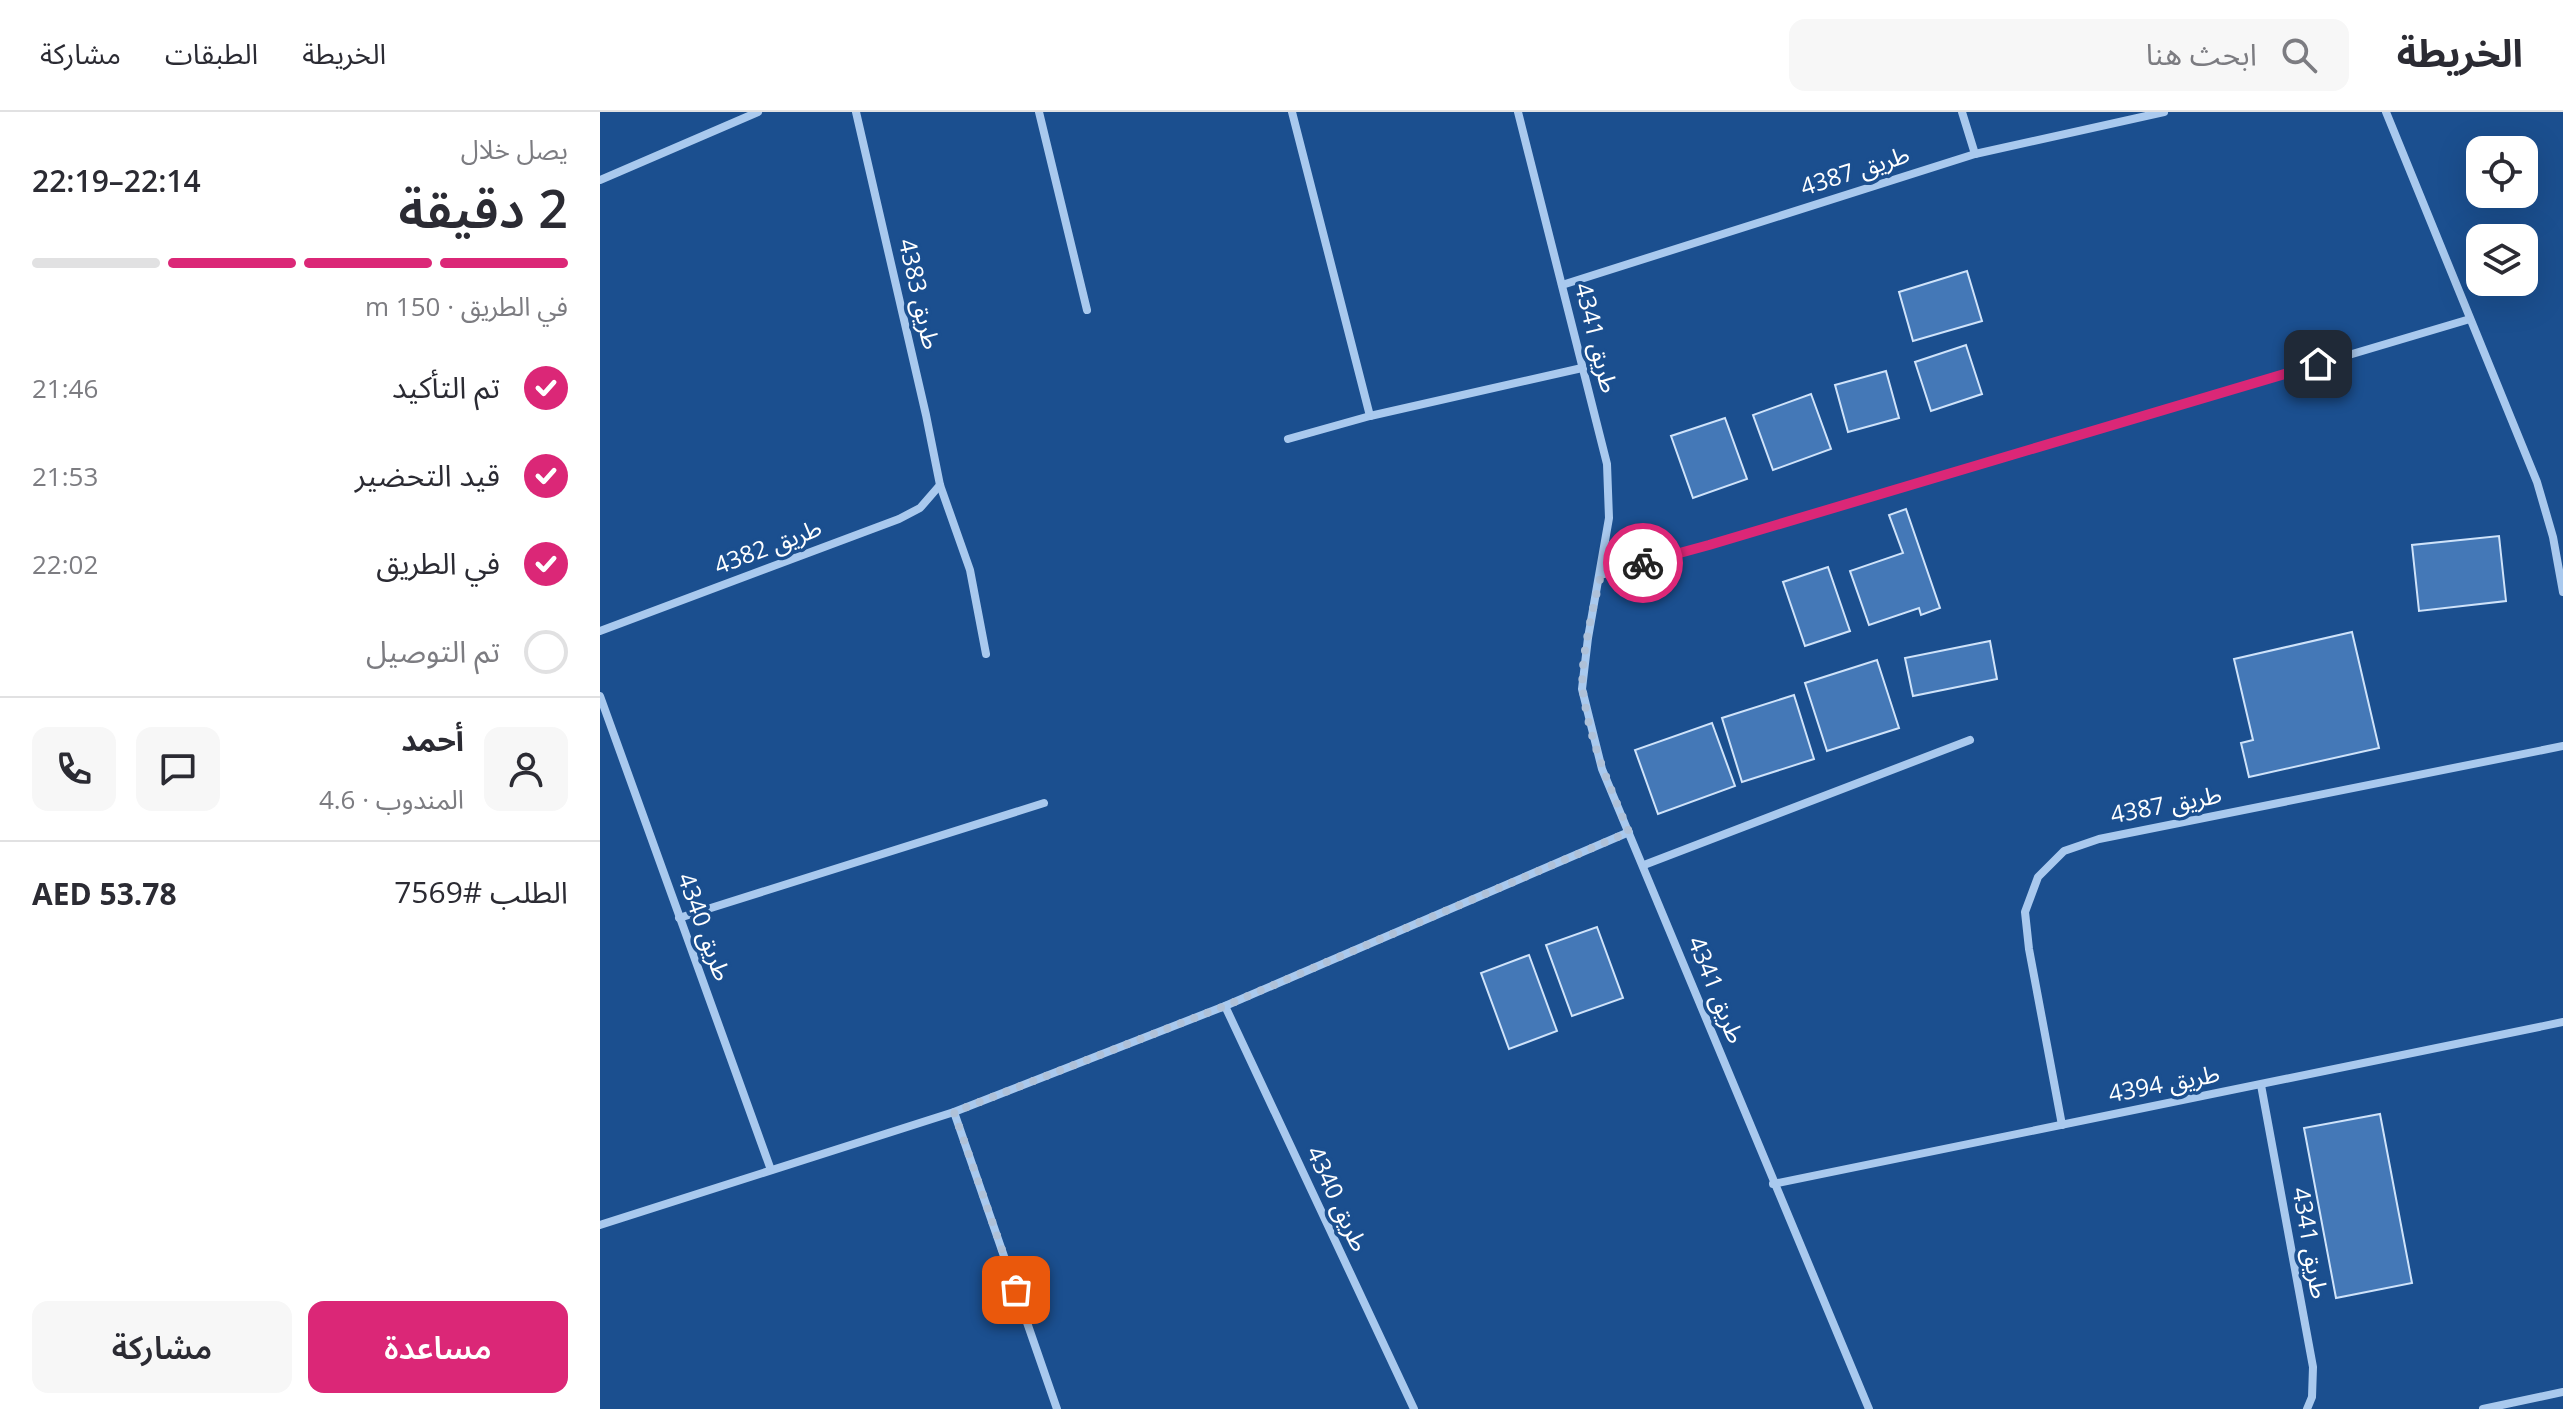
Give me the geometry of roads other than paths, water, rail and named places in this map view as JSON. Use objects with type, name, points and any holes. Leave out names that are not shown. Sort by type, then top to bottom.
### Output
[{"type":"street","points":[[600,180],[758,112]]},
{"type":"street","name":"طريق 4383","points":[[856,112],[940,485],[970,570],[986,654]]},
{"type":"street","points":[[1039,112],[1087,310]]},
{"type":"street","points":[[1292,112],[1370,416]]},
{"type":"street","name":"طريق 4341","points":[[1518,112],[1607,464],[1609,518],[1582,689],[1602,769],[1869,1409]]},
{"type":"street","points":[[1962,112],[1975,154]]},
{"type":"street","name":"طريق 4387","points":[[1562,285],[1975,154],[2164,112]]},
{"type":"street","points":[[2386,112],[2537,482],[2553,537],[2563,592]]},
{"type":"street","points":[[1601,575],[2470,319]]},
{"type":"street","points":[[1288,439],[1370,416],[1582,368]]},
{"type":"street","name":"طريق 4382","points":[[600,631],[899,519],[920,508],[940,485]]},
{"type":"street","points":[[2553,537],[2563,537]]},
{"type":"street","name":"طريق 4340","points":[[600,696],[771,1170]]},
{"type":"street","points":[[1644,865],[1970,740]]},
{"type":"street","name":"طريق 4387","points":[[2062,1125],[2025,912],[2038,877],[2064,851],[2099,839],[2563,746]]},
{"type":"street","points":[[679,918],[1044,803]]},
{"type":"street","points":[[600,1225],[954,1112],[1225,1006],[1629,832]]},
{"type":"street","name":"طريق 4340","points":[[1225,1006],[1414,1409]]},
{"type":"street","name":"طريق 4394","points":[[1773,1184],[2563,1022]]},
{"type":"street","name":"طريق 4341","points":[[2261,1085],[2313,1367],[2312,1397],[2307,1409]]},
{"type":"street","points":[[954,1112],[1057,1409]]},
{"type":"street","points":[[2483,1409],[2563,1392]]}]
